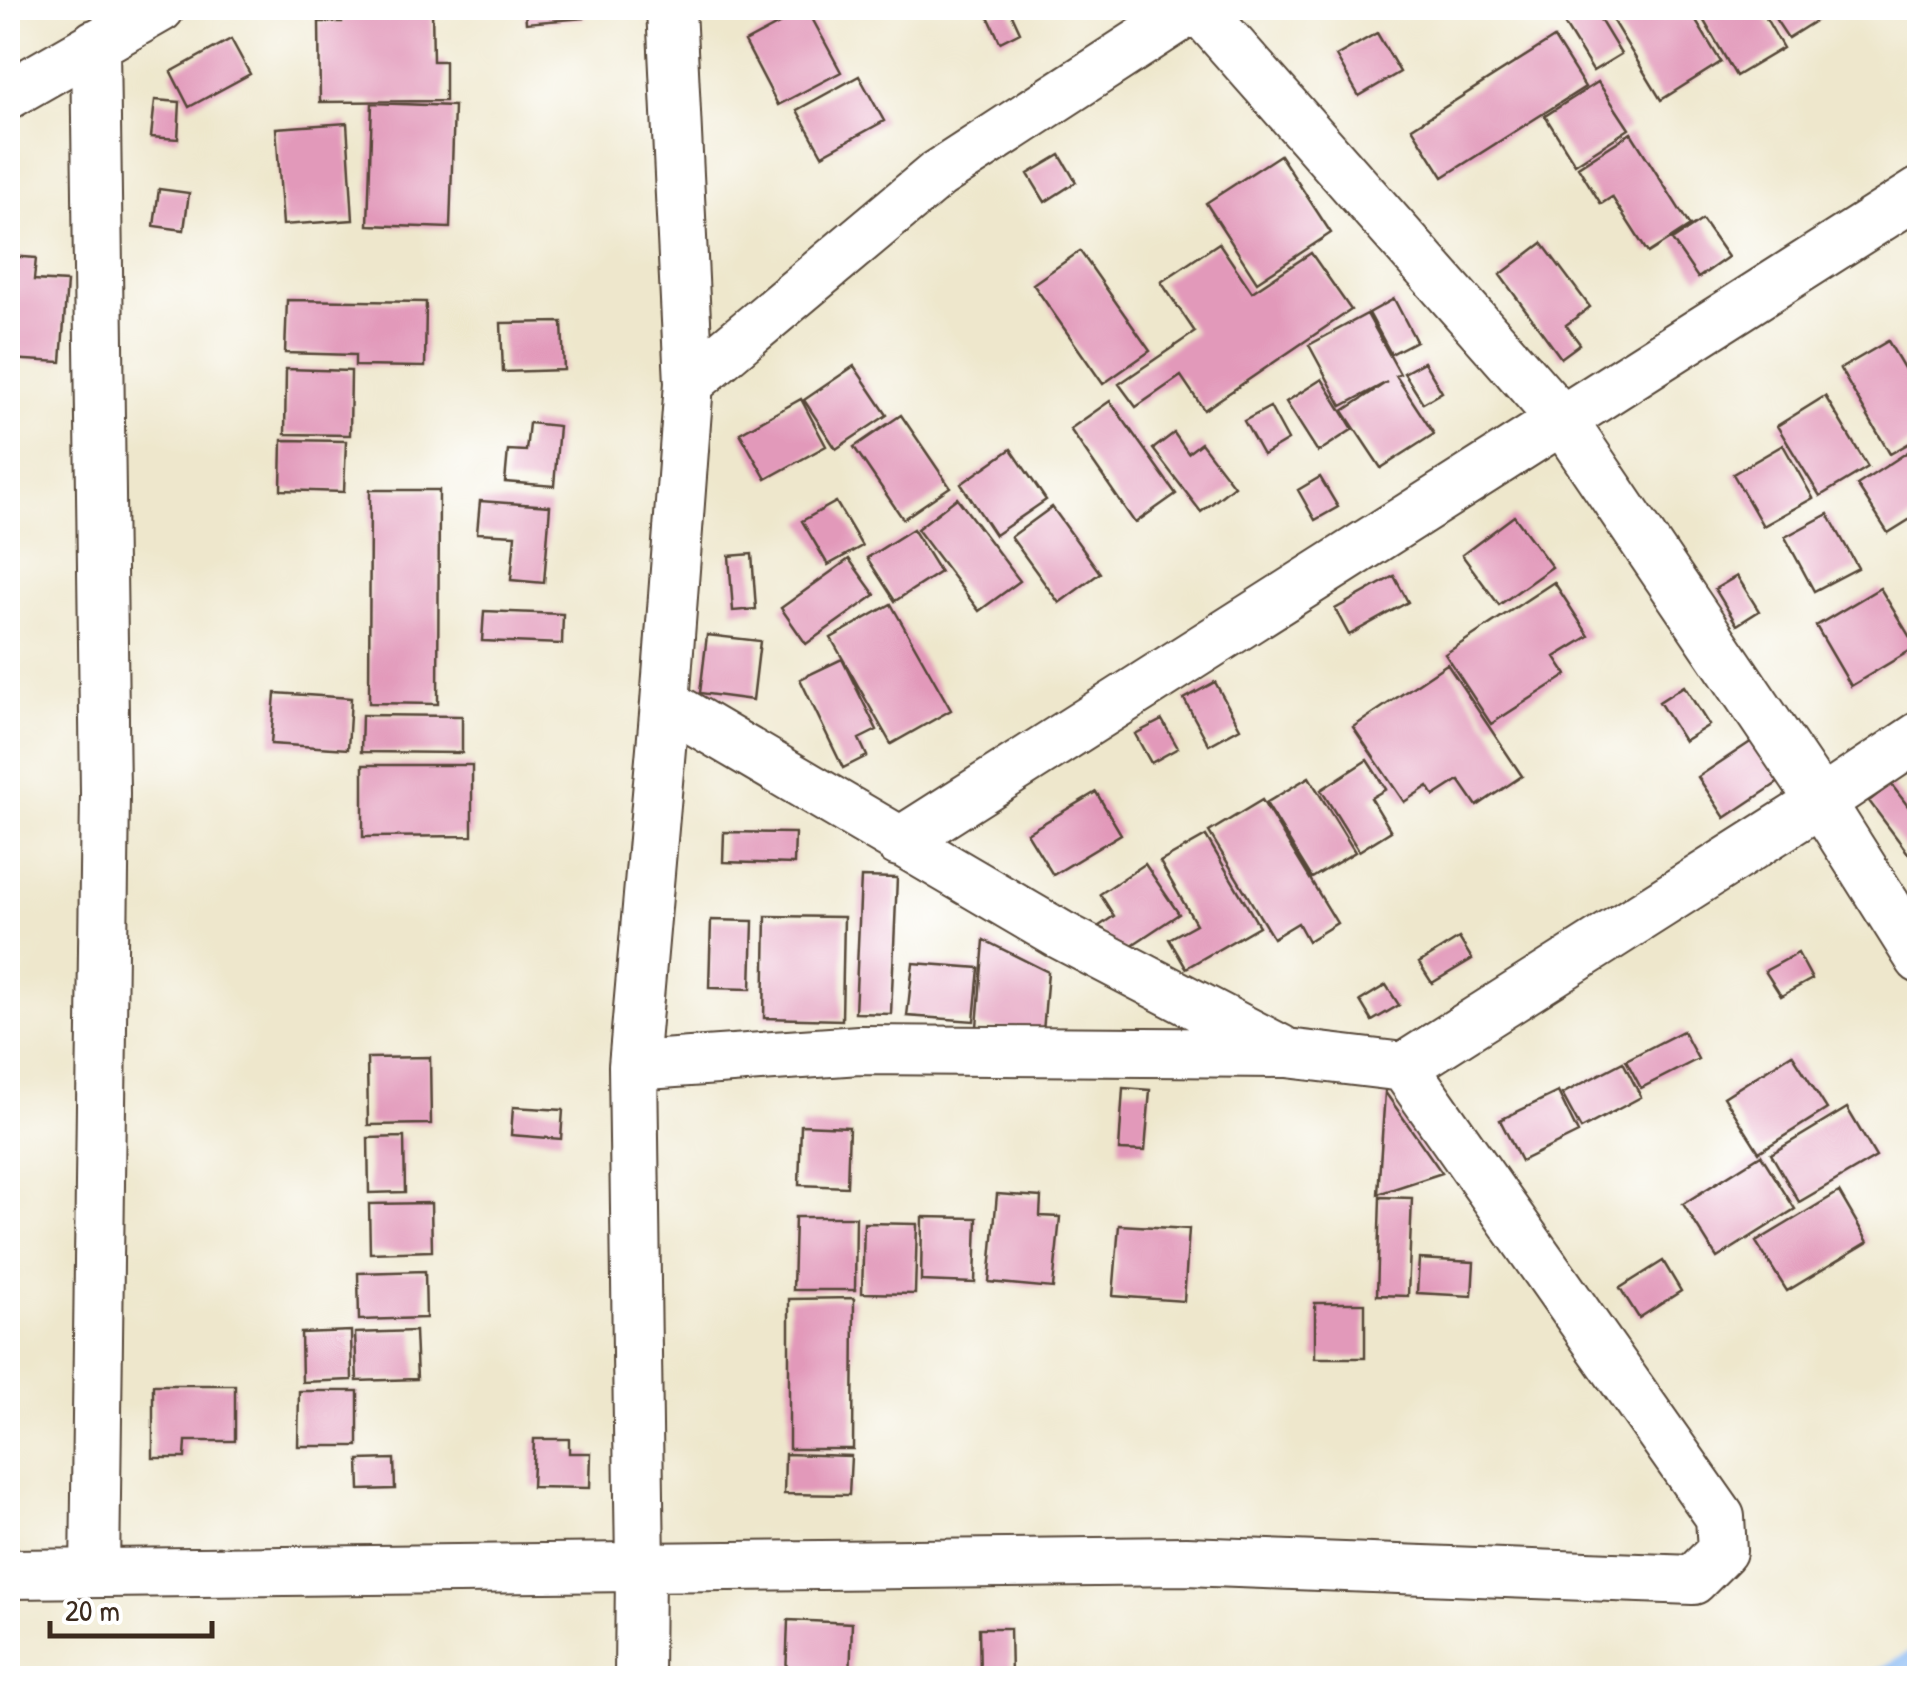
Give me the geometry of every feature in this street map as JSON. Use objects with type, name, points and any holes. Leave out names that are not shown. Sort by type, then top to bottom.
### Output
[{"type":"street","points":[[8,95],[160,8]]},
{"type":"street","points":[[639,1678],[634,1066],[689,383],[671,8]]},
{"type":"street","points":[[689,383],[937,174],[1196,8],[1562,420],[1821,802],[1920,958]]},
{"type":"street","points":[[95,44],[105,793],[95,1574]]},
{"type":"street","points":[[899,842],[1920,192]]},
{"type":"street","points":[[665,703],[1059,934],[1287,1053]]},
{"type":"street","points":[[634,1066],[860,1050],[1287,1053],[1404,1067],[1920,736]]},
{"type":"street","points":[[8,1574],[1186,1562],[1692,1580],[1722,1551],[1720,1517],[1404,1067]]},
{"type":"building","points":[[342,8],[432,8],[433,61],[445,61],[445,101],[320,102],[319,22],[342,22]]},
{"type":"building","points":[[525,8],[583,8],[584,18],[526,23]]},
{"type":"building","points":[[1006,8],[1020,32],[1000,42],[988,16]]},
{"type":"building","points":[[1573,8],[1593,8],[1621,54],[1593,71],[1559,16]]},
{"type":"building","points":[[1605,8],[1688,8],[1721,62],[1661,100]]},
{"type":"building","points":[[1699,8],[1760,8],[1783,48],[1736,76]]},
{"type":"building","points":[[1768,8],[1836,8],[1788,38]]},
{"type":"building","points":[[807,9],[841,72],[778,105],[745,42]]},
{"type":"building","points":[[1377,33],[1400,72],[1359,96],[1336,56]]},
{"type":"building","points":[[1554,38],[1585,87],[1443,177],[1412,128]]},
{"type":"building","points":[[231,39],[250,74],[189,107],[171,72]]},
{"type":"building","points":[[859,76],[884,121],[822,155],[797,110]]},
{"type":"building","points":[[1598,82],[1629,129],[1575,164],[1545,116]]},
{"type":"building","points":[[155,100],[180,102],[178,139],[151,137]]},
{"type":"building","points":[[372,103],[454,106],[450,228],[368,225]]},
{"type":"building","points":[[347,123],[353,220],[283,225],[276,128]]},
{"type":"building","points":[[1631,133],[1690,226],[1648,253],[1612,197],[1601,204],[1578,167]]},
{"type":"building","points":[[1060,155],[1076,182],[1045,202],[1028,174]]},
{"type":"building","points":[[1280,155],[1331,233],[1257,282],[1206,203]]},
{"type":"building","points":[[159,189],[189,193],[184,230],[154,226]]},
{"type":"building","points":[[1702,220],[1728,257],[1698,278],[1672,240]]},
{"type":"building","points":[[1219,243],[1252,292],[1311,253],[1351,310],[1204,410],[1181,376],[1136,407],[1119,384],[1195,332],[1161,282]]},
{"type":"building","points":[[1542,243],[1590,307],[1566,325],[1580,344],[1561,358],[1500,275]]},
{"type":"building","points":[[1080,251],[1150,351],[1103,384],[1033,284]]},
{"type":"building","points":[[8,256],[36,258],[34,280],[67,282],[61,362],[8,359]]},
{"type":"building","points":[[1394,299],[1416,341],[1391,354],[1369,313]]},
{"type":"building","points":[[287,300],[426,302],[425,367],[355,366],[355,355],[285,353]]},
{"type":"building","points":[[1367,314],[1400,374],[1396,376],[1434,434],[1381,468],[1343,411],[1387,382],[1342,406],[1309,345]]},
{"type":"building","points":[[562,322],[564,370],[503,372],[501,323]]},
{"type":"building","points":[[1888,341],[1920,395],[1920,437],[1890,454],[1840,369]]},
{"type":"building","points":[[1424,362],[1442,392],[1423,403],[1404,373]]},
{"type":"building","points":[[854,366],[887,415],[836,449],[804,400]]},
{"type":"building","points":[[286,369],[351,371],[350,435],[285,434]]},
{"type":"building","points":[[1322,379],[1353,429],[1318,452],[1286,402]]},
{"type":"building","points":[[1825,396],[1868,467],[1820,496],[1777,426]]},
{"type":"building","points":[[801,399],[826,446],[766,479],[740,433]]},
{"type":"building","points":[[1110,401],[1176,494],[1135,523],[1070,429]]},
{"type":"building","points":[[1270,407],[1288,440],[1263,455],[1244,421]]},
{"type":"building","points":[[901,415],[950,487],[903,519],[854,447]]},
{"type":"building","points":[[529,423],[559,426],[554,486],[505,482],[508,450],[526,451]]},
{"type":"building","points":[[1174,433],[1188,453],[1201,443],[1234,486],[1201,512],[1153,449]]},
{"type":"building","points":[[282,440],[346,441],[344,492],[281,490]]},
{"type":"building","points":[[1920,444],[1920,513],[1888,533],[1857,485]]},
{"type":"building","points":[[1783,445],[1813,498],[1763,526],[1733,474]]},
{"type":"building","points":[[1011,449],[1046,500],[995,535],[961,484]]},
{"type":"building","points":[[1320,477],[1338,507],[1315,520],[1298,490]]},
{"type":"building","points":[[370,490],[439,490],[438,704],[369,703]]},
{"type":"building","points":[[957,498],[1020,581],[979,611],[917,529]]},
{"type":"building","points":[[480,501],[550,506],[544,583],[511,580],[515,535],[477,533]]},
{"type":"building","points":[[836,502],[862,546],[828,565],[802,521]]},
{"type":"building","points":[[1052,507],[1100,573],[1059,603],[1011,537]]},
{"type":"building","points":[[1828,514],[1858,568],[1814,591],[1785,537]]},
{"type":"building","points":[[1514,516],[1552,567],[1499,605],[1462,555]]},
{"type":"building","points":[[913,529],[940,572],[895,601],[867,558]]},
{"type":"building","points":[[752,554],[756,609],[733,611],[729,556]]},
{"type":"building","points":[[849,559],[875,595],[806,644],[781,608]]},
{"type":"building","points":[[1394,576],[1408,602],[1349,635],[1335,609]]},
{"type":"building","points":[[1737,576],[1759,611],[1737,625],[1715,589]]},
{"type":"building","points":[[1554,582],[1589,636],[1555,657],[1567,675],[1491,724],[1445,654]]},
{"type":"building","points":[[1880,588],[1916,647],[1851,686],[1816,626]]},
{"type":"building","points":[[891,604],[951,710],[891,744],[831,638]]},
{"type":"building","points":[[484,611],[563,614],[562,644],[482,641]]},
{"type":"building","points":[[707,635],[760,641],[753,700],[700,693]]},
{"type":"building","points":[[842,659],[877,730],[859,739],[867,756],[843,768],[800,679]]},
{"type":"building","points":[[1447,664],[1522,776],[1477,806],[1459,780],[1434,796],[1428,786],[1404,802],[1353,727]]},
{"type":"building","points":[[1215,682],[1240,728],[1209,745],[1184,699]]},
{"type":"building","points":[[1684,686],[1709,725],[1684,741],[1659,702]]},
{"type":"building","points":[[275,693],[351,698],[348,749],[271,744]]},
{"type":"building","points":[[362,715],[462,716],[462,753],[361,752]]},
{"type":"building","points":[[1162,720],[1178,748],[1151,763],[1135,734]]},
{"type":"building","points":[[1758,737],[1785,778],[1725,818],[1698,777]]},
{"type":"building","points":[[1367,760],[1386,789],[1371,798],[1391,831],[1359,851],[1321,790]]},
{"type":"building","points":[[363,765],[472,765],[472,836],[363,837]]},
{"type":"building","points":[[1309,777],[1355,852],[1312,878],[1266,803]]},
{"type":"building","points":[[1891,784],[1920,822],[1917,865],[1869,801]]},
{"type":"building","points":[[1096,792],[1121,834],[1053,875],[1027,833]]},
{"type":"building","points":[[1262,800],[1337,923],[1308,941],[1298,923],[1273,938],[1209,832]]},
{"type":"building","points":[[724,832],[795,833],[794,864],[723,862]]},
{"type":"building","points":[[1206,836],[1259,926],[1186,968],[1169,939],[1196,924],[1160,862]]},
{"type":"building","points":[[1145,864],[1179,914],[1117,955],[1099,926],[1114,916],[1100,894]]},
{"type":"building","points":[[861,877],[897,878],[891,1014],[855,1013]]},
{"type":"building","points":[[766,916],[844,917],[842,1020],[764,1018]]},
{"type":"building","points":[[711,920],[753,921],[751,989],[709,988]]},
{"type":"building","points":[[1459,938],[1472,959],[1432,983],[1419,963]]},
{"type":"building","points":[[984,940],[1048,972],[1043,1032],[977,1027]]},
{"type":"building","points":[[1798,953],[1812,979],[1781,996],[1765,971]]},
{"type":"building","points":[[913,963],[979,968],[974,1021],[907,1016]]},
{"type":"building","points":[[1386,985],[1399,1005],[1372,1021],[1360,1001]]},
{"type":"building","points":[[1683,1031],[1698,1059],[1641,1088],[1626,1060]]},
{"type":"building","points":[[1792,1054],[1827,1109],[1759,1152],[1724,1097]]},
{"type":"building","points":[[430,1057],[431,1124],[368,1125],[367,1058]]},
{"type":"building","points":[[1623,1062],[1641,1097],[1581,1129],[1562,1094]]},
{"type":"building","points":[[1123,1088],[1150,1090],[1145,1151],[1119,1150]]},
{"type":"building","points":[[1385,1092],[1442,1173],[1378,1194]]},
{"type":"building","points":[[1558,1092],[1578,1133],[1521,1161],[1500,1120]]},
{"type":"building","points":[[513,1107],[563,1110],[561,1139],[511,1135]]},
{"type":"building","points":[[1847,1108],[1876,1157],[1799,1202],[1771,1154]]},
{"type":"building","points":[[801,1125],[849,1127],[847,1187],[799,1185]]},
{"type":"building","points":[[404,1137],[405,1192],[369,1193],[368,1138]]},
{"type":"building","points":[[1761,1155],[1795,1209],[1717,1258],[1683,1204]]},
{"type":"building","points":[[1839,1192],[1868,1242],[1787,1291],[1756,1242]]},
{"type":"building","points":[[997,1194],[1041,1197],[1040,1216],[1060,1217],[1053,1288],[989,1282]]},
{"type":"building","points":[[1380,1197],[1412,1198],[1408,1296],[1377,1295]]},
{"type":"building","points":[[431,1203],[432,1251],[370,1253],[369,1204]]},
{"type":"building","points":[[795,1217],[856,1217],[855,1290],[793,1290]]},
{"type":"building","points":[[922,1217],[977,1218],[975,1283],[921,1281]]},
{"type":"building","points":[[864,1223],[917,1224],[915,1294],[862,1293]]},
{"type":"building","points":[[1119,1225],[1189,1229],[1184,1301],[1113,1296]]},
{"type":"building","points":[[1419,1259],[1474,1262],[1472,1296],[1417,1293]]},
{"type":"building","points":[[1663,1261],[1681,1291],[1639,1318],[1620,1288]]},
{"type":"building","points":[[425,1271],[426,1318],[359,1320],[358,1273]]},
{"type":"building","points":[[854,1298],[853,1449],[789,1449],[789,1299]]},
{"type":"building","points":[[1315,1303],[1365,1303],[1365,1358],[1315,1358]]},
{"type":"building","points":[[351,1331],[352,1380],[302,1382],[301,1333]]},
{"type":"building","points":[[415,1331],[417,1379],[357,1381],[355,1333]]},
{"type":"building","points":[[153,1385],[235,1385],[235,1441],[186,1441],[185,1458],[153,1458]]},
{"type":"building","points":[[299,1391],[358,1391],[358,1446],[298,1446]]},
{"type":"building","points":[[534,1439],[569,1439],[569,1453],[591,1453],[590,1488],[532,1487]]},
{"type":"building","points":[[785,1454],[851,1456],[849,1495],[784,1494]]},
{"type":"building","points":[[394,1459],[395,1489],[360,1490],[359,1460]]},
{"type":"building","points":[[788,1620],[852,1623],[850,1678],[786,1678]]},
{"type":"building","points":[[979,1628],[1010,1628],[1011,1676],[980,1676]]},
{"type":"waterway","points":[[1879,1678],[1920,1655]]}]
